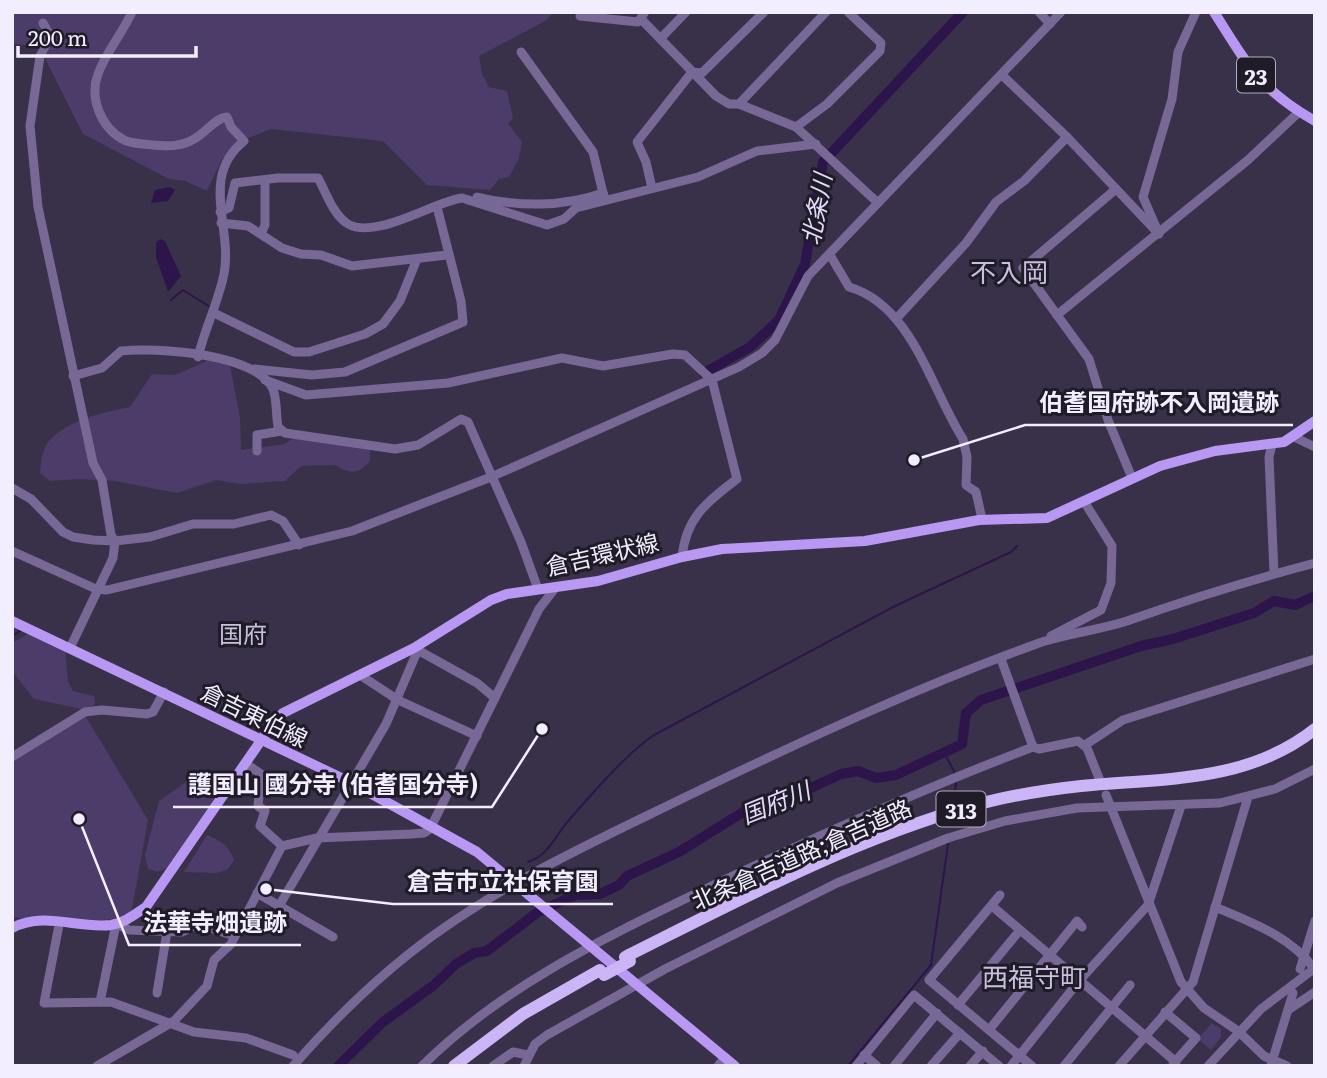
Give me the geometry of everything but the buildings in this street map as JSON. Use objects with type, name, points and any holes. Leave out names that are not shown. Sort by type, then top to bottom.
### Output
[{"type":"highway","name":"北条倉吉道路;倉吉道路","points":[[454,1066],[523,1014],[602,972],[806,869],[938,817],[1041,791],[1227,772],[1276,753],[1315,729]]},
{"type":"highway","name":"北条倉吉道路;倉吉道路","points":[[628,959],[808,875],[951,819],[1042,797],[1221,780],[1258,769],[1315,738]]},
{"type":"highway","name":"北条倉吉道路;倉吉道路","points":[[462,1066],[526,1019],[602,972]]},
{"type":"main road","name":"23","points":[[1214,12],[1261,83],[1315,121]]},
{"type":"main road","name":"倉吉環状線","points":[[116,923],[146,907],[156,896],[245,763],[283,713],[416,650],[491,600],[538,589],[598,581],[682,557],[722,550],[865,541],[982,519],[1047,518],[1085,503],[1132,478],[1189,456],[1272,444],[1294,436],[1315,421]]},
{"type":"main road","name":"倉吉東伯線","points":[[12,621],[352,783],[477,852],[638,985],[722,1061],[735,1066]]},
{"type":"main road","points":[[15,924],[42,919],[116,923]]},
{"type":"street","points":[[132,12],[97,76],[95,100],[101,115],[125,141],[176,146],[200,138],[215,121],[227,117],[231,127],[244,141],[233,150],[223,169],[220,212],[225,267],[214,313],[198,357]]},
{"type":"street","points":[[661,38],[685,12]]},
{"type":"street","points":[[692,72],[702,74],[764,12]]},
{"type":"street","points":[[739,104],[826,12]]},
{"type":"street","points":[[796,127],[827,104],[880,51],[881,43],[848,12]]},
{"type":"street","points":[[1039,12],[1051,23]]},
{"type":"street","points":[[12,551],[96,589],[107,590],[161,579],[352,531],[491,477],[712,380],[762,353],[775,340],[808,276],[1061,12]]},
{"type":"street","points":[[1159,234],[1143,197],[1171,99],[1178,52],[1196,12]]},
{"type":"street","points":[[580,16],[638,22],[643,15],[716,96],[729,104],[739,104],[796,127],[878,203]]},
{"type":"street","points":[[43,23],[48,32],[48,41],[40,56],[30,126],[38,207],[93,463],[102,480],[111,534],[115,541],[113,558],[70,648]]},
{"type":"street","points":[[520,52],[593,152],[605,196]]},
{"type":"street","points":[[652,188],[637,142],[692,72]]},
{"type":"street","points":[[1002,75],[1067,137],[1159,234]]},
{"type":"street","points":[[1057,315],[1129,253],[1159,234],[1271,141],[1299,112]]},
{"type":"street","points":[[896,320],[966,243],[996,202],[1024,181],[1067,137]]},
{"type":"street","points":[[477,197],[495,201],[554,203],[605,196],[698,177],[757,151],[817,144]]},
{"type":"street","points":[[220,212],[229,208],[235,183],[265,180],[318,178],[340,217],[348,224],[362,228],[408,218],[448,200],[462,198],[547,225],[564,219],[576,208],[605,196]]},
{"type":"street","points":[[261,234],[265,225],[265,180]]},
{"type":"street","points":[[1116,189],[1023,268],[1089,359],[1108,419],[1132,478]]},
{"type":"street","points":[[248,369],[312,375],[345,372],[463,322],[461,301],[447,255],[437,207]]},
{"type":"street","points":[[221,223],[248,226],[282,248],[301,254],[321,255],[352,265],[447,255]]},
{"type":"street","points":[[830,255],[849,287],[863,291],[878,301],[896,320],[963,439],[967,457],[966,485],[976,492],[982,519]]},
{"type":"street","points":[[214,313],[294,352],[309,352],[365,334],[383,324],[400,300],[417,259]]},
{"type":"street","points":[[74,376],[102,368],[121,351],[176,349],[198,357],[227,359],[265,380],[306,395],[448,383],[562,358],[604,366],[673,354],[685,355],[712,380],[737,479],[714,497],[689,524],[682,557]]},
{"type":"street","points":[[265,380],[273,390],[278,427],[282,431]]},
{"type":"street","points":[[257,450],[257,435],[282,431],[395,449],[418,445],[461,419],[468,422],[521,542],[538,589]]},
{"type":"street","points":[[1294,436],[1315,447]]},
{"type":"street","points":[[1272,444],[1269,457],[1275,573]]},
{"type":"street","points":[[12,488],[32,499],[51,522],[73,537],[115,541],[150,537],[192,524],[233,524],[271,515],[283,521],[299,545]]},
{"type":"street","points":[[293,1066],[338,1017],[411,952],[460,917],[519,887],[552,862],[743,770],[1003,663],[1101,610],[1111,583],[1112,545],[1085,503]]},
{"type":"street","points":[[1045,642],[1125,621],[1208,592],[1315,563]]},
{"type":"street","points":[[97,1066],[171,1023],[207,986],[214,960],[235,936],[282,846],[317,838],[424,833],[432,825],[539,609],[556,587]]},
{"type":"street","points":[[279,906],[398,700],[416,650],[477,683],[495,698]]},
{"type":"street","points":[[1085,745],[1122,720],[1315,659]]},
{"type":"street","points":[[1003,663],[1032,745],[1039,749],[1078,741],[1085,745],[1099,778]]},
{"type":"street","points":[[359,675],[398,700],[477,736]]},
{"type":"street","points":[[12,757],[85,712],[153,712],[164,692]]},
{"type":"street","points":[[422,1066],[490,1007],[530,980],[591,946],[866,815],[1032,745]]},
{"type":"street","points":[[245,763],[261,775],[258,806],[265,811],[260,826],[282,846]]},
{"type":"street","points":[[524,1066],[528,1055],[547,1035],[837,883],[909,852],[1005,821],[1111,806],[1181,806],[1248,797],[1275,789],[1315,769]]},
{"type":"street","points":[[1106,795],[1171,964],[1187,990],[1204,1008],[1238,1031],[1271,1063],[1287,1066]]},
{"type":"street","points":[[1119,1066],[1194,982],[1248,797]]},
{"type":"street","points":[[1011,1066],[1079,981],[1148,905],[1181,806]]},
{"type":"street","points":[[257,893],[333,937]]},
{"type":"street","points":[[1000,895],[929,980],[1032,1066]]},
{"type":"street","points":[[992,906],[1113,1008],[1174,1064],[1196,1038],[1165,1012]]},
{"type":"street","points":[[1209,1065],[1238,1031],[1273,999],[1314,969],[1304,955],[1274,934],[1215,907]]},
{"type":"street","points":[[1300,969],[1315,921]]},
{"type":"street","points":[[989,1030],[1077,922],[1082,927]]},
{"type":"street","points":[[100,1002],[116,923],[129,930],[167,932],[182,932],[198,924],[235,936]]},
{"type":"street","points":[[59,925],[44,1003],[119,1004],[194,1031],[246,1038],[293,1055]]},
{"type":"street","points":[[958,1004],[1020,930]]},
{"type":"street","points":[[157,993],[167,932]]},
{"type":"street","points":[[1064,1066],[1130,985]]},
{"type":"street","points":[[1288,1010],[1315,992]]},
{"type":"street","points":[[1271,1063],[1293,993]]},
{"type":"street","points":[[856,1066],[914,995],[999,1066]]},
{"type":"street","points":[[894,1066],[937,1013]]},
{"type":"street","points":[[931,1066],[960,1033]]},
{"type":"street","points":[[970,1066],[983,1051]]},
{"type":"street","points":[[493,1066],[513,1052],[528,1055]]},
{"type":"street","points":[[864,1055],[877,1066]]},
{"type":"shaded area","points":[[12,12],[553,12],[547,20],[479,56],[482,74],[489,87],[507,91],[513,118],[508,123],[522,142],[519,158],[509,177],[499,179],[490,190],[427,185],[383,141],[271,129],[243,140],[222,159],[207,191],[185,181],[169,179],[83,134],[40,48],[12,43]]},
{"type":"shaded area","points":[[170,187],[175,190],[168,201],[151,203],[155,190]]},
{"type":"shaded area","points":[[160,239],[165,241],[181,276],[168,292],[156,257],[156,243]]},
{"type":"shaded area","points":[[209,360],[230,366],[240,417],[241,450],[285,444],[292,439],[327,438],[370,445],[370,461],[354,472],[336,465],[301,466],[285,481],[240,484],[216,480],[177,493],[115,481],[50,481],[40,473],[47,444],[57,434],[76,422],[130,407],[152,374],[175,375]]},
{"type":"shaded area","points":[[28,634],[65,647],[68,682],[73,691],[94,696],[95,704],[86,710],[34,699],[12,671],[12,643]]},
{"type":"shaded area","points":[[86,717],[148,820],[131,914],[91,921],[12,917],[14,758]]},
{"type":"shaded area","points":[[205,769],[223,774],[224,784],[174,866],[157,872],[148,869],[145,855],[159,801]]},
{"type":"shaded area","points":[[207,835],[224,844],[234,860],[228,869],[217,873],[184,872]]},
{"type":"shaded area","points":[[1212,1023],[1221,1029],[1221,1037],[1211,1050],[1198,1039]]},
{"type":"waterway","name":"北条川","points":[[704,373],[750,347],[779,320],[805,264],[823,162],[963,12]]},
{"type":"waterway","points":[[171,300],[183,290],[210,307]]},
{"type":"waterway","points":[[528,862],[546,850],[610,775],[632,752],[654,735],[895,606],[1011,552],[1017,546]]},
{"type":"waterway","name":"国府川","points":[[338,1066],[383,1022],[434,985],[456,964],[474,953],[487,951],[538,912],[576,895],[600,894],[619,885],[627,876],[679,852],[748,809],[774,805],[841,774],[858,771],[876,778],[896,775],[962,744],[966,713],[981,700],[1141,646],[1173,639],[1254,613],[1274,601],[1295,605],[1315,596]]},
{"type":"waterway","points":[[12,636],[20,631]]},
{"type":"waterway","points":[[944,753],[955,773]]},
{"type":"waterway","points":[[954,805],[956,782]]},
{"type":"waterway","points":[[848,1066],[931,965],[948,844]]},
{"type":"place","name":"伯耆国府跡不入岡遺跡","points":[[914,460]]},
{"type":"place","name":"護国山 國分寺 (伯耆国分寺)","points":[[542,729]]},
{"type":"place","name":"法華寺畑遺跡","points":[[79,819]]},
{"type":"place","name":"倉吉市立社保育園","points":[[266,889]]},
{"type":"district","name":"不入岡","points":[[1009,270]]},
{"type":"district","name":"国府","points":[[243,632]]},
{"type":"district","name":"西福守町","points":[[1034,975]]}]
